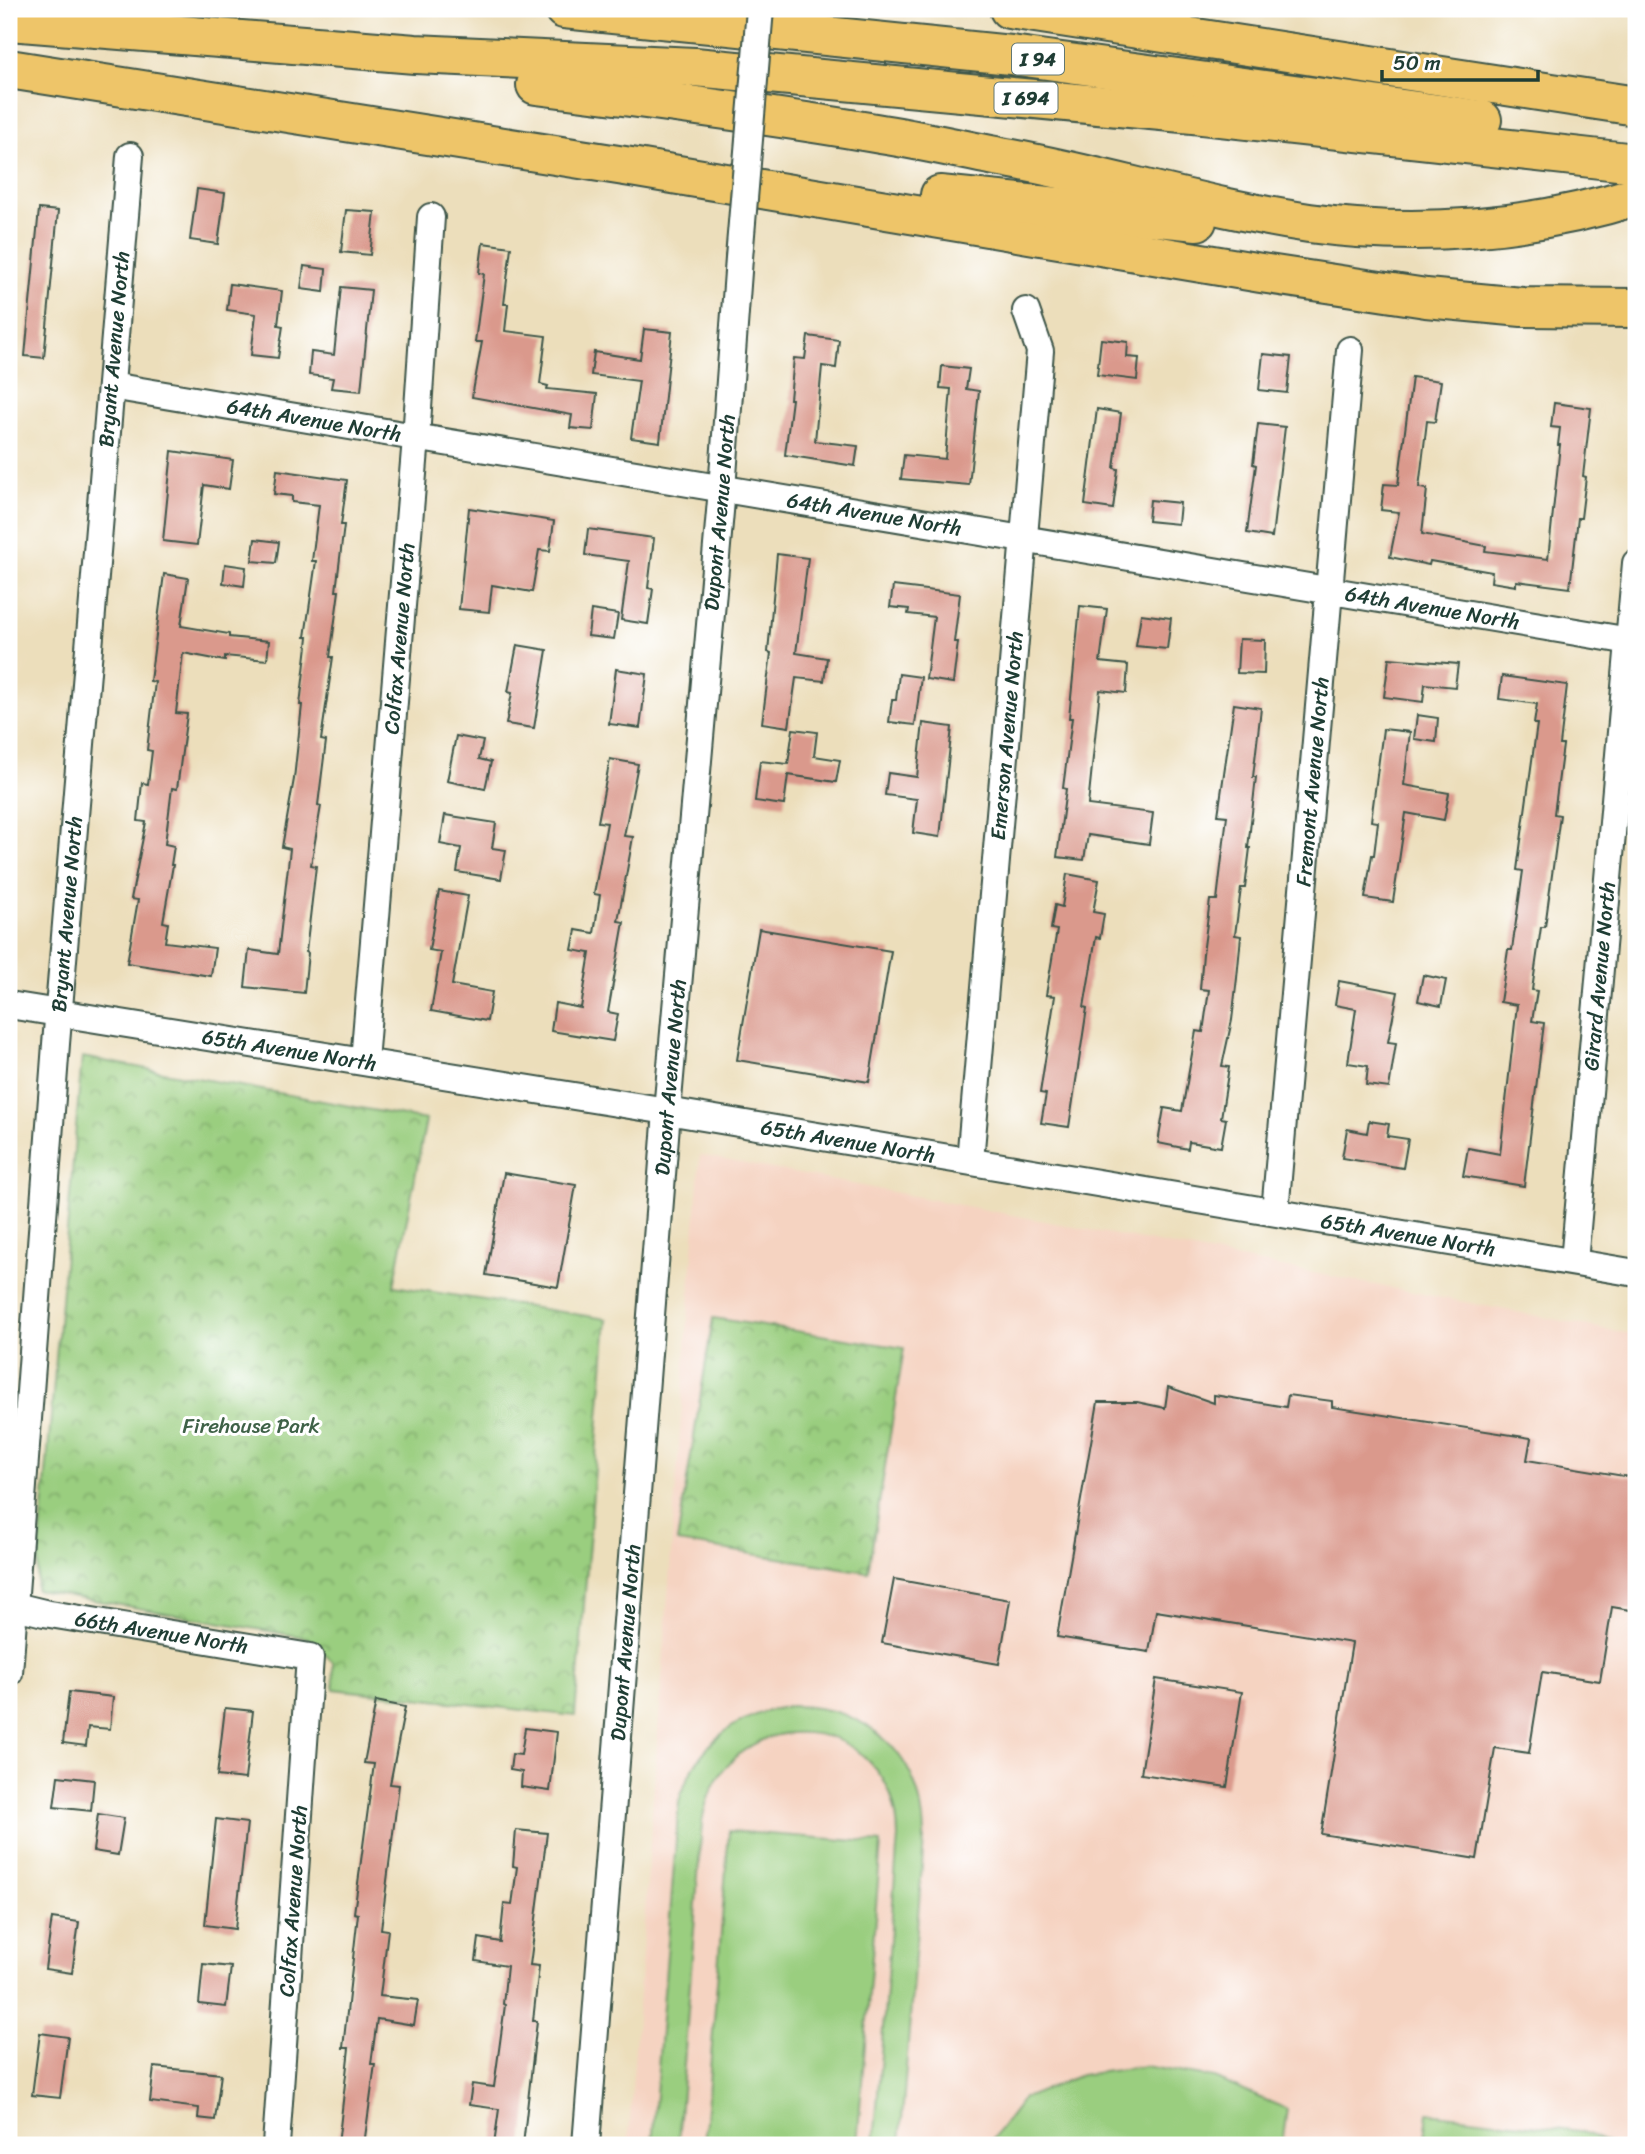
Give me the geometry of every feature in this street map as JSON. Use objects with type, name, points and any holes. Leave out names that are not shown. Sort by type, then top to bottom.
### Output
[{"type":"highway","name":"I 94","points":[[564,9],[1011,55],[1376,104],[1636,147]]},
{"type":"highway","points":[[1010,9],[1636,106]]},
{"type":"highway","name":"I 694","points":[[9,21],[415,54],[598,65],[695,67],[1205,115],[1636,163]]},
{"type":"highway","points":[[1302,53],[1636,94]]},
{"type":"highway","points":[[415,54],[530,84],[877,133],[1017,160],[1281,218],[1324,224],[1404,229]]},
{"type":"highway","points":[[9,69],[644,169],[1261,273],[1426,298],[1522,307],[1636,308]]},
{"type":"highway","points":[[403,131],[972,199],[1133,216],[1317,230],[1461,228],[1557,216],[1636,196]]},
{"type":"street","name":"Dupont Avenue North","points":[[586,2145],[667,1111],[722,489],[760,9]]},
{"type":"street","name":"Bryant Avenue North","points":[[9,1673],[59,1012],[130,156]]},
{"type":"street","name":"Colfax Avenue North","points":[[364,1061],[416,438],[431,217]]},
{"type":"street","name":"Emerson Avenue North","points":[[970,1161],[1040,351],[1027,312]]},
{"type":"street","name":"Fremont Avenue North","points":[[1275,1212],[1349,350]]},
{"type":"street","name":"64th Avenue North","points":[[111,386],[1633,642]]},
{"type":"street","name":"Girard Avenue North","points":[[1574,1262],[1633,642],[1636,564]]},
{"type":"street","points":[[9,1005],[59,1012]]},
{"type":"street","name":"65th Avenue North","points":[[59,1012],[1636,1273]]},
{"type":"street","name":"66th Avenue North","points":[[15,1606],[310,1657]]},
{"type":"street","name":"Colfax Avenue North","points":[[276,2145],[310,1657]]},
{"type":"shaded area","points":[[700,1155],[1636,1335],[1636,2145],[628,2145]]},
{"type":"green space","name":"Firehouse Park","points":[[82,1057],[426,1120],[394,1286],[607,1319],[575,1716],[334,1689],[333,1662],[308,1638],[36,1590]]},
{"type":"green space","points":[[713,1318],[904,1348],[868,1572],[677,1542]]},
{"type":"green space","points":[[790,1706],[819,1708],[846,1715],[888,1742],[903,1761],[915,1784],[922,1810],[924,1839],[900,2145],[874,2145],[898,1837],[890,1794],[870,1762],[841,1742],[808,1733],[773,1736],[741,1752],[716,1781],[702,1822],[678,2145],[652,2145],[679,1801],[696,1764],[720,1736],[751,1717]]},
{"type":"green space","points":[[729,1831],[881,1843],[857,2145],[704,2145]]},
{"type":"green space","points":[[1145,2066],[1214,2078],[1287,2109],[1282,2145],[988,2145],[1024,2098],[1081,2075]]},
{"type":"green space","points":[[1428,2113],[1580,2131],[1613,2145],[1424,2145]]},
{"type":"building","points":[[197,189],[225,193],[218,244],[190,240]]},
{"type":"building","points":[[39,209],[58,211],[44,358],[25,356]]},
{"type":"building","points":[[346,210],[375,212],[370,255],[341,252]]},
{"type":"building","points":[[483,243],[511,247],[504,304],[508,304],[505,331],[546,336],[540,384],[548,386],[547,389],[597,394],[593,430],[570,428],[572,415],[472,397],[482,342],[475,342],[484,274],[479,273]]},
{"type":"building","points":[[304,266],[326,269],[324,292],[301,289]]},
{"type":"building","points":[[230,284],[282,291],[278,325],[283,326],[278,358],[251,355],[256,314],[227,310]]},
{"type":"building","points":[[341,287],[371,290],[361,391],[331,388],[333,378],[309,375],[311,352],[334,355]]},
{"type":"building","points":[[644,329],[672,332],[660,442],[631,438],[639,381],[591,375],[594,352],[640,359]]},
{"type":"building","points":[[808,336],[839,340],[836,368],[822,366],[815,441],[858,446],[855,466],[785,455],[794,358],[805,359]]},
{"type":"building","points":[[1101,339],[1128,342],[1127,357],[1139,358],[1137,380],[1097,375]]},
{"type":"building","points":[[1263,354],[1291,357],[1287,393],[1259,390]]},
{"type":"building","points":[[942,366],[969,369],[966,389],[979,391],[969,485],[901,479],[904,455],[945,459],[951,389],[940,388]]},
{"type":"building","points":[[1412,377],[1441,381],[1435,422],[1427,421],[1419,488],[1427,489],[1422,534],[1486,546],[1485,551],[1548,559],[1560,445],[1560,428],[1551,427],[1554,403],[1591,408],[1583,476],[1586,477],[1570,588],[1516,581],[1516,586],[1491,582],[1492,572],[1430,561],[1429,565],[1390,557],[1399,512],[1381,510],[1384,484],[1398,485]]},
{"type":"building","points":[[1097,409],[1121,413],[1114,468],[1118,469],[1113,509],[1085,505]]},
{"type":"building","points":[[1258,424],[1285,427],[1272,537],[1247,533],[1256,465],[1253,464]]},
{"type":"building","points":[[172,451],[233,460],[229,489],[204,485],[197,545],[163,541]]},
{"type":"building","points":[[277,470],[347,480],[336,591],[339,591],[330,657],[333,657],[321,740],[326,741],[318,805],[321,806],[311,865],[316,866],[304,993],[245,987],[249,950],[278,954],[290,849],[282,847],[294,779],[308,637],[305,637],[316,561],[312,561],[319,505],[292,502],[292,496],[274,494]]},
{"type":"building","points":[[1150,500],[1180,503],[1178,524],[1148,521]]},
{"type":"building","points":[[469,508],[554,521],[550,551],[539,550],[532,592],[492,585],[489,612],[459,609]]},
{"type":"building","points":[[588,529],[654,538],[648,588],[653,589],[648,624],[621,620],[629,561],[585,555]]},
{"type":"building","points":[[255,539],[279,542],[276,563],[252,561]]},
{"type":"building","points":[[777,554],[808,558],[796,653],[827,658],[824,681],[796,678],[789,727],[762,723],[771,653],[768,652]]},
{"type":"building","points":[[225,564],[246,567],[244,586],[223,583]]},
{"type":"building","points":[[164,574],[188,578],[181,626],[229,634],[229,637],[269,641],[267,660],[225,656],[225,661],[183,653],[176,713],[187,714],[177,789],[172,788],[165,844],[174,846],[163,922],[168,923],[165,942],[215,948],[211,976],[127,963],[138,900],[131,899],[146,822],[138,821],[142,783],[148,784],[152,751],[147,750],[155,682],[150,681]]},
{"type":"building","points":[[893,586],[960,594],[954,642],[958,642],[953,683],[926,679],[934,617],[908,614],[909,609],[890,607]]},
{"type":"building","points":[[1080,606],[1107,609],[1100,662],[1128,665],[1126,693],[1100,690],[1088,805],[1153,813],[1149,844],[1088,835],[1084,860],[1057,857],[1066,789],[1063,788],[1072,718],[1069,718]]},
{"type":"building","points":[[591,610],[618,614],[614,639],[588,636]]},
{"type":"building","points":[[1141,614],[1171,618],[1167,649],[1136,646]]},
{"type":"building","points":[[1239,639],[1265,640],[1264,674],[1237,673]]},
{"type":"building","points":[[517,645],[547,650],[534,728],[506,724],[512,693],[508,692]]},
{"type":"building","points":[[1389,658],[1458,664],[1455,687],[1425,684],[1423,702],[1384,697]]},
{"type":"building","points":[[616,669],[647,674],[640,728],[609,724]]},
{"type":"building","points":[[899,674],[921,677],[915,725],[889,722],[892,700],[896,700]]},
{"type":"building","points":[[1502,676],[1567,685],[1554,814],[1560,815],[1545,927],[1541,927],[1532,990],[1537,991],[1532,1021],[1544,1023],[1524,1186],[1463,1176],[1468,1148],[1500,1154],[1517,1005],[1500,1002],[1508,950],[1512,950],[1523,871],[1517,870],[1537,724],[1534,724],[1537,704],[1499,699]]},
{"type":"building","points":[[1234,704],[1261,708],[1253,777],[1256,777],[1250,848],[1235,935],[1241,936],[1237,978],[1232,1020],[1222,1066],[1229,1067],[1221,1118],[1226,1119],[1221,1147],[1189,1142],[1188,1149],[1158,1143],[1164,1108],[1182,1111],[1196,1031],[1203,1032],[1209,990],[1200,989],[1203,954],[1210,900],[1217,900],[1227,816],[1218,815]]},
{"type":"building","points":[[1417,715],[1438,718],[1436,742],[1414,739]]},
{"type":"building","points":[[923,723],[952,727],[940,837],[913,833],[917,799],[885,795],[888,773],[917,777]]},
{"type":"building","points":[[793,729],[817,732],[814,756],[840,760],[836,782],[788,775],[784,805],[755,801],[760,761],[788,764]]},
{"type":"building","points":[[1383,729],[1410,732],[1404,785],[1449,793],[1444,820],[1406,813],[1393,902],[1365,898],[1378,822],[1371,821]]},
{"type":"building","points":[[456,736],[483,741],[479,759],[491,762],[485,789],[447,781]]},
{"type":"building","points":[[610,759],[638,764],[624,836],[633,837],[618,921],[624,922],[608,1012],[618,1014],[613,1041],[551,1031],[555,1003],[581,1008],[590,953],[572,950],[576,930],[594,933],[600,895],[594,894],[607,823],[598,822]]},
{"type":"building","points":[[445,815],[496,823],[492,848],[506,850],[501,879],[457,872],[461,848],[440,844]]},
{"type":"building","points":[[1067,874],[1099,880],[1093,912],[1104,914],[1100,938],[1096,937],[1084,1007],[1087,1008],[1069,1127],[1041,1123],[1046,1094],[1040,1093],[1055,996],[1046,995],[1057,930],[1051,929],[1055,905],[1062,907]]},
{"type":"building","points":[[439,891],[468,896],[452,985],[492,992],[487,1021],[431,1011],[441,952],[429,950]]},
{"type":"building","points":[[759,929],[891,951],[869,1082],[737,1060]]},
{"type":"building","points":[[1423,975],[1446,980],[1441,1006],[1418,1001]]},
{"type":"building","points":[[1339,981],[1398,992],[1388,1042],[1396,1043],[1389,1088],[1366,1085],[1368,1066],[1348,1063],[1356,1009],[1335,1005]]},
{"type":"building","points":[[1369,1121],[1389,1124],[1387,1136],[1408,1139],[1403,1168],[1342,1158],[1347,1129],[1367,1133]]},
{"type":"building","points":[[504,1173],[576,1185],[558,1287],[486,1275]]},
{"type":"building","points":[[1168,1387],[1214,1403],[1214,1395],[1286,1407],[1288,1395],[1332,1401],[1332,1407],[1531,1438],[1527,1460],[1636,1478],[1636,1611],[1612,1607],[1600,1681],[1542,1672],[1529,1753],[1495,1748],[1477,1859],[1321,1834],[1352,1643],[1156,1611],[1149,1652],[1057,1637],[1098,1402],[1137,1402],[1165,1408]]},
{"type":"building","points":[[894,1579],[1010,1600],[999,1664],[882,1643]]},
{"type":"building","points":[[1156,1679],[1242,1692],[1227,1787],[1141,1774]]},
{"type":"building","points":[[69,1692],[113,1697],[110,1729],[88,1727],[86,1746],[63,1743]]},
{"type":"building","points":[[376,1701],[405,1707],[390,1784],[399,1785],[381,1929],[388,1930],[380,1996],[418,2000],[414,2025],[377,2019],[371,2064],[375,2064],[364,2145],[338,2145],[349,2048],[343,2048],[358,1914],[354,1913],[374,1764],[364,1763]]},
{"type":"building","points":[[225,1708],[253,1711],[245,1779],[217,1776]]},
{"type":"building","points":[[525,1728],[557,1732],[550,1791],[521,1787],[522,1772],[510,1770],[512,1754],[521,1755]]},
{"type":"building","points":[[58,1776],[94,1780],[91,1811],[54,1807]]},
{"type":"building","points":[[98,1814],[124,1818],[118,1855],[93,1851]]},
{"type":"building","points":[[216,1819],[247,1823],[235,1929],[205,1925]]},
{"type":"building","points":[[516,1830],[547,1833],[530,1965],[539,1966],[533,2021],[537,2021],[523,2145],[494,2145],[499,2109],[469,2105],[472,2084],[494,2087],[505,2005],[507,1966],[476,1961],[479,1938],[500,1942],[504,1904],[512,1905],[517,1867],[513,1866]]},
{"type":"building","points":[[52,1918],[79,1922],[72,1973],[45,1969]]},
{"type":"building","points":[[203,1964],[231,1967],[226,2007],[199,2004]]},
{"type":"building","points":[[40,2033],[68,2037],[60,2098],[32,2095]]},
{"type":"building","points":[[154,2067],[221,2074],[215,2120],[198,2118],[199,2108],[150,2102]]}]
